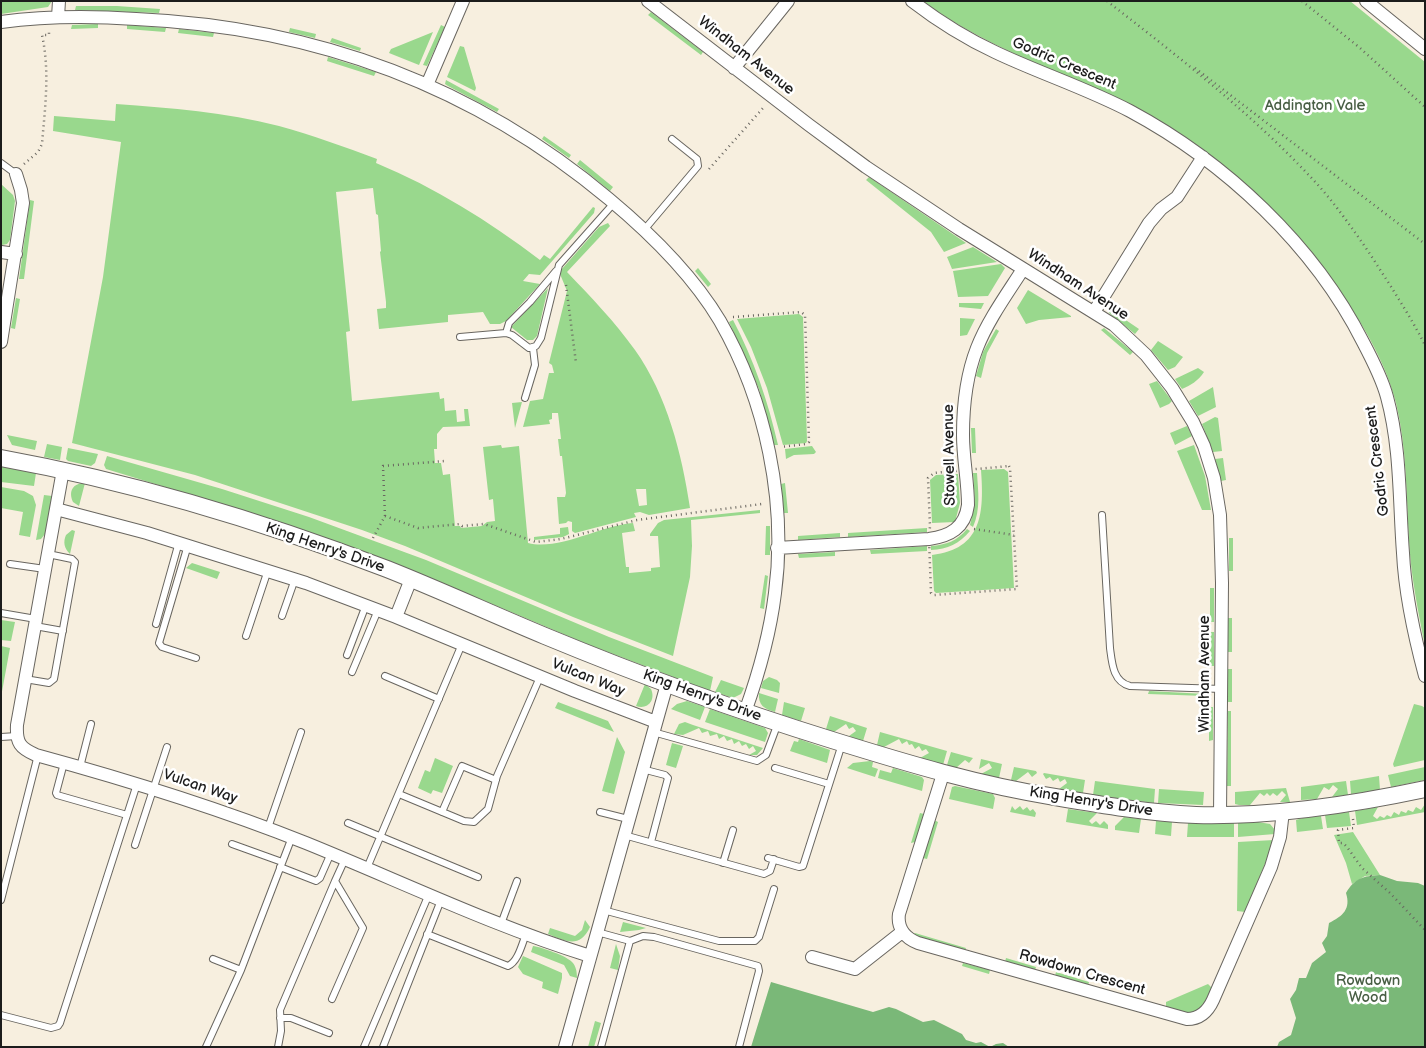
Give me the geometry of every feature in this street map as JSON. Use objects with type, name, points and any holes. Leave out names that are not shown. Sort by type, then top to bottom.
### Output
[{"type":"street","points":[[53,18],[59,1]]},
{"type":"street","points":[[427,85],[463,1]]},
{"type":"street","name":"Windham Avenue","points":[[648,1],[826,138],[908,196],[1094,312],[1131,340],[1159,370],[1172,388],[1193,422],[1207,455],[1217,494],[1222,531],[1220,815]]},
{"type":"street","points":[[734,68],[788,1]]},
{"type":"street","name":"Godric Crescent","points":[[912,1],[943,23],[976,42],[1130,111],[1203,157],[1240,186],[1266,212],[1324,279],[1359,334],[1381,380],[1388,401],[1394,435],[1405,583],[1414,633],[1425,676]]},
{"type":"street","points":[[1366,1],[1425,50]]},
{"type":"street","points":[[1,22],[53,18],[168,20],[261,33],[349,56],[427,85],[471,105],[528,139],[563,163],[614,203],[644,230],[682,269],[719,319],[742,367],[755,401],[769,449],[776,503],[777,577],[759,671],[745,712]]},
{"type":"street","points":[[1094,312],[1149,222],[1177,196],[1203,157]]},
{"type":"street","points":[[1,342],[16,254],[22,203],[21,190],[16,174]]},
{"type":"street","points":[[1,252],[16,254]]},
{"type":"street","name":"Stowell Avenue","points":[[777,548],[929,539],[947,535],[962,523],[968,504],[963,437],[964,408],[974,358],[979,342],[1023,269]]},
{"type":"street","name":"King Henry's Drive","points":[[1,458],[64,470],[129,486],[331,549],[411,579],[547,637],[745,712],[942,774],[1002,788],[1115,807],[1174,814],[1220,815],[1283,811],[1351,803],[1425,789]]},
{"type":"street","points":[[17,736],[17,725],[64,470]]},
{"type":"street","name":"Vulcan Way","points":[[56,509],[109,522],[268,570],[372,607],[654,727]]},
{"type":"street","points":[[396,617],[411,579]]},
{"type":"street","points":[[565,1047],[667,684]]},
{"type":"street","name":"Vulcan Way","points":[[17,736],[17,740],[22,747],[38,755],[154,789],[268,828],[500,924],[590,956]]},
{"type":"street","points":[[812,957],[855,969],[902,932],[898,921],[899,914],[942,774]]},
{"type":"street","name":"Rowdown Crescent","points":[[902,932],[908,939],[918,943],[1172,1016],[1187,1019],[1194,1018],[1205,1012],[1214,1000],[1270,869],[1280,837],[1283,811]]},
{"type":"lane","points":[[644,230],[698,166],[697,159],[672,139]]},
{"type":"lane","points":[[1,163],[16,174]]},
{"type":"lane","points":[[506,333],[509,323],[530,302],[561,263],[614,203]]},
{"type":"lane","points":[[533,348],[541,338],[558,268]]},
{"type":"lane","points":[[460,337],[506,333],[512,335],[526,346],[533,348]]},
{"type":"lane","points":[[525,398],[534,365],[533,348]]},
{"type":"lane","points":[[1102,515],[1110,648],[1116,676],[1125,685],[1130,686],[1222,689]]},
{"type":"lane","points":[[156,624],[183,544]]},
{"type":"lane","points":[[183,544],[159,643],[162,646],[196,658]]},
{"type":"lane","points":[[26,679],[52,682],[63,631],[75,562],[72,559],[48,554]]},
{"type":"lane","points":[[10,564],[45,569]]},
{"type":"lane","points":[[246,636],[268,570]]},
{"type":"lane","points":[[282,616],[296,580]]},
{"type":"lane","points":[[347,655],[372,607]]},
{"type":"lane","points":[[352,672],[372,607]]},
{"type":"lane","points":[[1,613],[63,631]]},
{"type":"lane","points":[[367,868],[462,644]]},
{"type":"lane","points":[[385,676],[439,699]]},
{"type":"lane","points":[[399,794],[467,822],[477,820],[488,809],[496,780],[540,677]]},
{"type":"lane","points":[[654,727],[757,761],[764,758],[768,752],[778,723]]},
{"type":"lane","points":[[80,767],[90,724]]},
{"type":"lane","points":[[268,828],[301,732]]},
{"type":"lane","points":[[1,738],[17,736]]},
{"type":"lane","points":[[624,835],[766,874],[770,871],[771,859],[799,867],[802,866],[842,743]]},
{"type":"lane","points":[[135,845],[167,747]]},
{"type":"lane","points":[[1,900],[38,755]]},
{"type":"lane","points":[[64,763],[57,795],[127,814]]},
{"type":"lane","points":[[442,812],[462,766],[496,780]]},
{"type":"lane","points":[[775,768],[829,784]]},
{"type":"lane","points":[[642,769],[666,775],[668,778],[651,842]]},
{"type":"lane","points":[[1,1015],[51,1028],[58,1026],[60,1023],[137,784]]},
{"type":"lane","points":[[600,812],[628,819]]},
{"type":"lane","points":[[348,823],[478,878]]},
{"type":"lane","points":[[723,862],[733,830]]},
{"type":"lane","points":[[206,1047],[241,970],[292,837]]},
{"type":"lane","points":[[232,844],[316,881],[320,878],[331,853]]},
{"type":"lane","points":[[278,1047],[281,1031],[280,1010],[345,859]]},
{"type":"lane","points":[[332,999],[363,928],[335,880]]},
{"type":"lane","points":[[500,924],[517,881]]},
{"type":"lane","points":[[603,910],[719,942],[754,941],[759,937],[774,889]]},
{"type":"lane","points":[[383,1047],[427,934],[435,897]]},
{"type":"lane","points":[[364,1047],[435,897]]},
{"type":"lane","points":[[597,932],[630,941],[644,936],[654,937],[758,966],[759,971],[739,1047]]},
{"type":"lane","points":[[427,934],[508,966],[513,964],[526,934]]},
{"type":"lane","points":[[601,1047],[630,941]]},
{"type":"lane","points":[[214,959],[241,970]]},
{"type":"lane","points":[[280,1018],[291,1018],[329,1033]]},
{"type":"path","points":[[1107,1],[1425,244]]},
{"type":"path","points":[[1302,1],[1360,48],[1425,107]]},
{"type":"path","points":[[16,174],[38,152],[42,144],[46,69],[42,35],[49,35],[53,18]]},
{"type":"path","points":[[1154,37],[1254,121],[1319,186],[1356,234],[1398,296],[1425,344]]},
{"type":"path","points":[[705,174],[772,97]]},
{"type":"path","points":[[558,268],[564,276],[576,363]]},
{"type":"path","points":[[719,319],[801,312],[805,315],[809,442],[769,449]]},
{"type":"path","points":[[373,538],[385,516],[384,466],[445,461]]},
{"type":"path","points":[[1008,466],[1010,468],[1017,589],[934,595],[931,593],[928,478],[934,473],[956,472],[965,469],[1008,466]]},
{"type":"path","points":[[385,516],[418,528],[482,524],[536,542],[561,539],[637,520],[776,503]]},
{"type":"path","points":[[962,523],[974,529],[1014,535]]},
{"type":"path","points":[[1354,828],[1338,830],[1339,843],[1347,847],[1362,868],[1390,893],[1425,930]]},
{"type":"green space","points":[[1,1],[52,1],[48,7],[1,14]]},
{"type":"green space","name":"Addington Vale","points":[[923,1],[1350,1],[1425,62],[1425,646],[1411,567],[1404,454],[1396,403],[1383,366],[1365,330],[1319,264],[1283,221],[1263,201],[1200,147],[1153,117],[1124,102],[978,36]]},
{"type":"green space","points":[[76,6],[160,9],[159,13],[75,10]]},
{"type":"green space","points":[[651,12],[703,52],[701,55],[648,15]]},
{"type":"green space","points":[[98,24],[98,28],[71,29],[72,25]]},
{"type":"green space","points":[[127,25],[166,28],[165,32],[127,29]]},
{"type":"green space","points":[[441,25],[445,27],[427,66],[423,65]]},
{"type":"green space","points":[[290,28],[316,34],[315,38],[289,32]]},
{"type":"green space","points":[[179,29],[214,33],[213,37],[178,33]]},
{"type":"green space","points":[[433,32],[419,65],[389,53],[391,49]]},
{"type":"green space","points":[[332,38],[361,48],[360,51],[330,42]]},
{"type":"green space","points":[[460,46],[464,47],[476,88],[475,91],[447,77]]},
{"type":"green space","points":[[328,57],[376,72],[374,76],[327,61]]},
{"type":"green space","points":[[446,80],[499,109],[497,112],[448,86],[445,84]]},
{"type":"green space","points":[[116,104],[198,111],[259,121],[304,133],[377,159],[376,163],[419,183],[461,206],[540,260],[544,255],[550,259],[593,207],[595,208],[594,213],[540,275],[529,274],[523,281],[540,284],[506,321],[500,324],[490,324],[483,312],[448,315],[448,322],[379,329],[377,309],[386,308],[386,302],[378,215],[376,214],[373,188],[336,192],[350,331],[346,332],[352,401],[439,392],[440,399],[444,398],[445,411],[456,410],[457,422],[465,421],[464,409],[468,409],[470,426],[443,427],[437,434],[437,449],[434,449],[435,463],[441,463],[443,475],[450,474],[455,526],[460,526],[461,528],[482,526],[487,522],[495,521],[493,499],[489,500],[483,447],[501,445],[502,448],[519,446],[528,543],[540,545],[553,544],[608,528],[633,523],[635,531],[622,533],[626,567],[629,567],[629,573],[651,571],[651,568],[660,567],[658,536],[650,536],[650,534],[658,523],[664,520],[760,510],[760,513],[691,520],[690,577],[673,656],[362,530],[195,475],[72,443],[103,277],[121,142],[53,131],[54,116],[115,121]]},
{"type":"green space","points":[[544,136],[571,155],[569,158],[542,139]]},
{"type":"green space","points":[[580,160],[613,187],[610,191],[577,164]]},
{"type":"green space","points":[[869,177],[966,243],[944,252],[931,232],[866,180]]},
{"type":"green space","points":[[1,184],[13,195],[15,201],[10,240],[7,244],[2,245]]},
{"type":"green space","points":[[30,200],[34,201],[24,279],[19,279]]},
{"type":"green space","points":[[608,223],[610,226],[567,272],[635,350],[656,386],[678,446],[690,508],[649,515],[640,512],[634,513],[636,517],[575,533],[572,531],[572,522],[568,521],[559,524],[557,497],[565,497],[566,493],[558,439],[561,439],[558,413],[552,413],[552,419],[549,420],[550,424],[523,427],[530,401],[543,399],[549,373],[554,373],[552,365],[549,363],[567,291],[560,274],[561,270],[599,227]],"holes":[[[636,489],[646,489],[647,505],[639,506]]]},
{"type":"green space","points":[[973,247],[997,262],[952,269],[947,257]]},
{"type":"green space","points":[[1001,264],[1005,268],[988,296],[958,297],[953,271]]},
{"type":"green space","points":[[698,268],[711,284],[708,287],[695,271]]},
{"type":"green space","points":[[548,288],[537,336],[533,340],[527,340],[511,327]]},
{"type":"green space","points":[[1028,290],[1071,317],[1039,320],[1026,324],[1017,308]]},
{"type":"green space","points":[[16,298],[20,299],[15,329],[11,328]]},
{"type":"green space","points":[[959,303],[984,303],[981,309],[959,307]]},
{"type":"green space","points":[[1108,308],[1139,329],[1135,334],[1110,314],[1107,310]]},
{"type":"green space","points":[[799,314],[803,317],[807,441],[806,443],[783,445],[767,388],[751,347],[737,319]]},
{"type":"green space","points":[[960,318],[975,319],[967,335],[960,336]]},
{"type":"green space","points":[[733,320],[760,381],[778,445],[774,445],[759,389],[729,322]]},
{"type":"green space","points":[[1104,328],[1133,352],[1130,355],[1101,330]]},
{"type":"green space","points":[[996,329],[999,331],[987,353],[981,378],[976,376],[983,352]]},
{"type":"green space","points":[[1158,341],[1183,357],[1175,367],[1168,370],[1151,350]]},
{"type":"green space","points":[[1198,368],[1204,372],[1202,375],[1182,389],[1175,379]]},
{"type":"green space","points":[[1157,381],[1172,401],[1160,408],[1149,384]]},
{"type":"green space","points":[[1213,387],[1216,407],[1198,416],[1189,401]]},
{"type":"green space","points":[[522,402],[515,428],[512,403]]},
{"type":"green space","points":[[1215,417],[1218,418],[1222,451],[1213,452],[1202,424]]},
{"type":"green space","points":[[1187,426],[1192,436],[1175,445],[1170,433]]},
{"type":"green space","points":[[971,428],[975,428],[976,453],[972,453]]},
{"type":"green space","points":[[7,435],[37,441],[35,450],[12,445]]},
{"type":"green space","points":[[47,444],[62,447],[60,460],[44,457]]},
{"type":"green space","points":[[1194,445],[1205,476],[1211,510],[1202,510],[1177,451]]},
{"type":"green space","points":[[812,446],[816,452],[814,454],[794,455],[786,459],[785,449]]},
{"type":"green space","points":[[68,448],[98,454],[95,463],[91,466],[68,461],[66,459]]},
{"type":"green space","points":[[107,456],[222,489],[309,517],[426,560],[609,637],[713,677],[710,691],[587,644],[397,564],[267,518],[106,469],[104,465]]},
{"type":"green space","points":[[1223,458],[1226,480],[1221,481],[1215,459]]},
{"type":"green space","points":[[1,466],[36,473],[34,486],[1,482]]},
{"type":"green space","points":[[1004,469],[1008,472],[1014,588],[936,593],[934,591],[932,555],[949,551],[962,545],[971,537],[977,526],[980,514],[982,500],[981,470]]},
{"type":"green space","points":[[973,473],[977,473],[978,500],[976,520],[973,527],[970,525],[975,503]]},
{"type":"green space","points":[[958,474],[960,503],[955,522],[932,523],[930,480],[936,475]]},
{"type":"green space","points":[[85,483],[79,506],[73,502],[71,491],[77,484]]},
{"type":"green space","points":[[785,483],[788,513],[783,513],[781,484]]},
{"type":"green space","points":[[1,487],[24,491],[33,496],[36,505],[30,537],[19,535],[23,512],[1,508]]},
{"type":"green space","points":[[44,495],[52,496],[45,534],[41,539],[36,540]]},
{"type":"green space","points":[[766,526],[770,526],[770,555],[765,555]]},
{"type":"green space","points":[[568,527],[569,534],[563,537],[534,540],[534,537],[560,534],[560,528]]},
{"type":"green space","points":[[927,528],[927,532],[848,537],[848,533]]},
{"type":"green space","points":[[967,529],[970,531],[957,542],[948,547],[931,550],[931,546],[951,542]]},
{"type":"green space","points":[[72,530],[75,531],[70,554],[65,547],[65,540],[66,535]]},
{"type":"green space","points":[[840,533],[840,537],[798,540],[798,536]]},
{"type":"green space","points":[[1229,538],[1233,538],[1233,571],[1229,571]]},
{"type":"green space","points":[[927,546],[927,551],[871,554],[870,550]]},
{"type":"green space","points":[[835,552],[835,556],[799,558],[798,554]]},
{"type":"green space","points":[[192,563],[220,572],[217,579],[186,568]]},
{"type":"green space","points":[[765,575],[768,576],[764,609],[760,608]]},
{"type":"green space","points":[[1210,588],[1214,588],[1214,622],[1210,622]]},
{"type":"green space","points":[[1228,618],[1232,618],[1232,652],[1228,652]]},
{"type":"green space","points":[[1,620],[15,622],[11,641],[1,640]]},
{"type":"green space","points":[[1210,632],[1214,632],[1214,666],[1210,666]]},
{"type":"green space","points":[[1,646],[10,648],[1,697]]},
{"type":"green space","points":[[1228,669],[1232,669],[1232,702],[1228,702]]},
{"type":"green space","points":[[769,677],[780,683],[779,693],[761,688],[763,681]]},
{"type":"green space","points":[[721,680],[744,688],[741,694],[733,698],[715,692]]},
{"type":"green space","points":[[645,684],[651,689],[652,700],[644,707],[636,706]]},
{"type":"green space","points":[[1149,691],[1206,694],[1206,696],[1148,694]]},
{"type":"green space","points":[[759,693],[778,699],[775,712],[762,706]]},
{"type":"green space","points":[[687,701],[705,707],[700,720],[671,709],[677,704]]},
{"type":"green space","points":[[558,702],[608,721],[614,732],[555,708]]},
{"type":"green space","points":[[784,702],[805,708],[801,721],[782,715]]},
{"type":"green space","points":[[1414,704],[1425,708],[1425,760],[1394,767],[1393,764]]},
{"type":"green space","points":[[1209,707],[1213,707],[1213,740],[1209,741]]},
{"type":"green space","points":[[710,709],[765,728],[768,733],[765,742],[705,722]]},
{"type":"green space","points":[[1228,711],[1231,711],[1231,786],[1227,786]]},
{"type":"green space","points":[[830,716],[867,728],[863,741],[849,736],[856,731],[853,727],[849,729],[846,724],[834,732],[826,729]]},
{"type":"green space","points":[[685,722],[763,748],[757,755],[749,755],[756,751],[753,746],[749,749],[746,744],[742,746],[739,741],[734,744],[732,739],[727,741],[724,736],[719,739],[717,734],[710,736],[708,731],[702,733],[699,728],[683,735],[674,734],[679,724]]},
{"type":"green space","points":[[880,732],[947,751],[943,765],[920,758],[929,753],[926,749],[922,751],[919,746],[915,749],[907,741],[902,744],[899,739],[884,747],[877,745]]},
{"type":"green space","points":[[617,737],[625,752],[614,794],[602,791]]},
{"type":"green space","points":[[799,739],[830,750],[827,763],[790,751],[794,741],[798,742]]},
{"type":"green space","points":[[672,743],[683,746],[676,768],[666,765]]},
{"type":"green space","points":[[951,752],[973,758],[969,763],[965,760],[956,768],[947,765]]},
{"type":"green space","points":[[435,758],[453,766],[442,793],[433,790],[431,794],[418,788],[425,770],[430,772]]},
{"type":"green space","points":[[981,759],[1002,764],[999,778],[981,774],[992,768],[989,763],[979,769]]},
{"type":"green space","points":[[873,762],[872,767],[878,769],[875,777],[847,768],[853,763]]},
{"type":"green space","points":[[1014,767],[1036,771],[1037,773],[1032,777],[1028,772],[1016,781],[1011,780]]},
{"type":"green space","points":[[1425,767],[1425,780],[1391,787],[1388,775]]},
{"type":"green space","points":[[893,768],[922,777],[924,780],[922,791],[878,778],[880,770],[891,773]]},
{"type":"green space","points":[[1044,773],[1085,780],[1083,793],[1059,789],[1067,783],[1065,779],[1060,782],[1058,778],[1053,781],[1050,777],[1046,779]]},
{"type":"green space","points":[[1379,776],[1380,790],[1351,794],[1350,781]]},
{"type":"green space","points":[[1095,781],[1155,789],[1154,803],[1093,795]]},
{"type":"green space","points":[[1346,781],[1348,795],[1332,797],[1338,789],[1333,785],[1329,790],[1324,787],[1317,799],[1301,800],[1301,787]]},
{"type":"green space","points":[[952,787],[993,794],[995,798],[993,809],[949,799]]},
{"type":"green space","points":[[1286,788],[1290,802],[1280,802],[1286,795],[1282,791],[1277,796],[1273,793],[1270,796],[1267,793],[1264,796],[1260,793],[1250,805],[1235,804],[1235,792]]},
{"type":"green space","points":[[1159,789],[1204,792],[1203,805],[1158,803]]},
{"type":"green space","points":[[1425,804],[1425,812],[1357,825],[1355,811],[1378,807],[1373,816],[1377,819],[1380,816],[1384,818],[1387,815],[1391,817],[1394,812],[1399,815],[1401,811],[1406,813],[1408,810],[1413,812],[1416,807],[1421,810]]},
{"type":"green space","points":[[1012,806],[1015,810],[1020,806],[1023,810],[1027,807],[1030,811],[1033,809],[1036,813],[1035,817],[1010,812]]},
{"type":"green space","points":[[1068,809],[1097,813],[1089,821],[1092,824],[1096,821],[1100,825],[1104,821],[1108,825],[1108,829],[1066,822]]},
{"type":"green space","points":[[1349,812],[1351,826],[1327,828],[1325,815]]},
{"type":"green space","points":[[920,813],[924,814],[915,842],[911,843]]},
{"type":"green space","points":[[1321,816],[1323,829],[1297,832],[1296,820]]},
{"type":"green space","points":[[1124,817],[1141,819],[1139,833],[1115,830],[1115,826]]},
{"type":"green space","points":[[934,820],[938,822],[927,859],[923,858]]},
{"type":"green space","points":[[1156,821],[1172,822],[1171,836],[1155,834]]},
{"type":"green space","points":[[1258,822],[1270,824],[1275,830],[1275,834],[1238,837],[1238,823]]},
{"type":"green space","points":[[1188,823],[1234,823],[1234,837],[1187,837]]},
{"type":"green space","points":[[1353,832],[1380,875],[1365,876],[1352,884],[1346,863],[1334,835]]},
{"type":"green space","points":[[1274,840],[1245,912],[1237,911],[1238,842]]},
{"type":"green space","name":"Rowdown Wood","points":[[1380,875],[1397,881],[1418,883],[1425,886],[1425,1047],[1277,1047],[1279,1042],[1291,1035],[1296,1018],[1290,999],[1296,990],[1299,978],[1306,978],[1312,963],[1326,952],[1322,943],[1327,936],[1329,923],[1342,915],[1347,908],[1346,893],[1356,881],[1369,876]]},
{"type":"green space","points":[[585,920],[590,927],[586,934],[577,941],[566,941],[548,934],[550,928],[575,936],[582,930]]},
{"type":"green space","points":[[623,922],[646,928],[620,932]]},
{"type":"green space","points":[[915,933],[966,948],[965,951],[912,935]]},
{"type":"green space","points":[[616,944],[620,956],[618,970],[610,968]]},
{"type":"green space","points":[[533,946],[565,957],[575,967],[577,978],[570,976],[564,965],[531,952]]},
{"type":"green space","points":[[523,956],[562,973],[558,994],[542,988],[543,982],[523,974],[518,967]]},
{"type":"green space","points":[[1006,958],[1036,967],[1035,970],[1005,962]]},
{"type":"green space","points":[[963,963],[990,970],[989,974],[962,966]]},
{"type":"green space","points":[[1056,972],[1089,982],[1088,986],[1055,976]]},
{"type":"green space","points":[[771,982],[873,1012],[889,1007],[923,1022],[934,1020],[962,1034],[966,1040],[976,1043],[981,1042],[990,1047],[751,1047]]},
{"type":"green space","points":[[1208,984],[1212,988],[1203,1004],[1195,1012],[1184,1012],[1166,1008],[1166,1002]]},
{"type":"green space","points":[[595,1021],[601,1023],[594,1047],[588,1047]]},
{"type":"green space","points":[[1003,1043],[1009,1047],[990,1047]]}]
